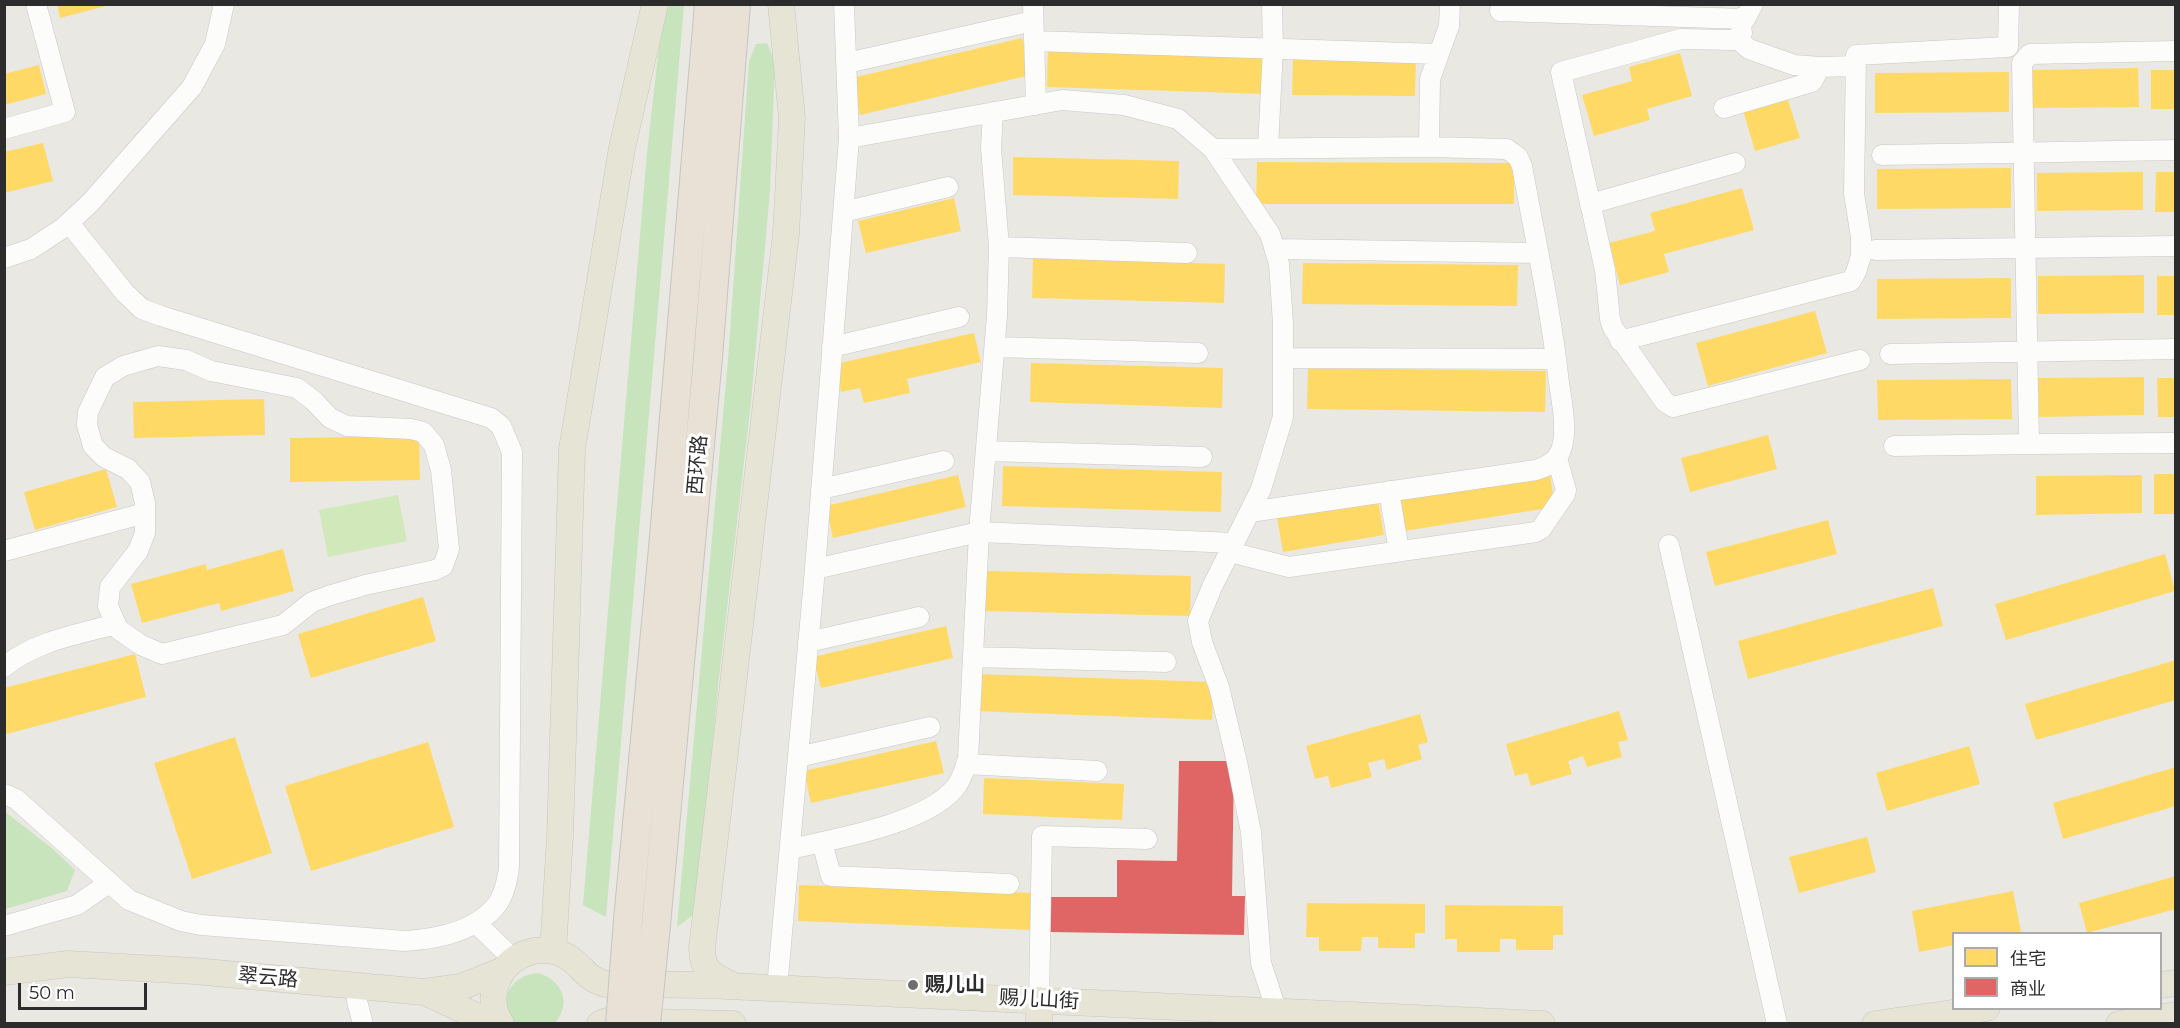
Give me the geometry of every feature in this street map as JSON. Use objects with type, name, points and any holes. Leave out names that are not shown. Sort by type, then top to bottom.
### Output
[{"type":"highway","name":"西环路","points":[[620,1023],[709,4]]},
{"type":"highway","name":"西环路","points":[[646,1023],[708,357],[736,4]]},
{"type":"main road","points":[[424,992],[461,987],[528,952],[553,951],[560,836],[572,449],[622,148],[655,4]]},
{"type":"main road","points":[[735,986],[712,975],[706,969],[702,959],[702,948],[786,234],[792,118],[781,4]]},
{"type":"main road","name":"赐儿山街","points":[[553,951],[573,961],[583,973],[594,980],[606,984],[777,988],[1039,1012],[1277,1012],[1542,1023]]},
{"type":"main road","name":"翠云路","points":[[4,972],[68,964],[194,971],[424,992]]},
{"type":"main road","points":[[424,992],[483,1021],[497,1017],[493,1002],[495,985],[507,965]]},
{"type":"main road","points":[[1875,1023],[1972,1010]]},
{"type":"main road","points":[[2119,1023],[2175,1016]]},
{"type":"main road","points":[[600,1023],[607,1021],[733,1023]]},
{"type":"street","points":[[4,129],[65,112],[36,4]]},
{"type":"street","points":[[4,258],[31,249],[69,223],[90,203],[192,87],[215,44],[224,4]]},
{"type":"street","points":[[786,4],[786,52]]},
{"type":"street","points":[[777,988],[815,569],[849,138],[844,4]]},
{"type":"street","points":[[1268,148],[1273,49],[1272,4]]},
{"type":"street","points":[[1429,147],[1430,79],[1449,26],[1450,4]]},
{"type":"street","points":[[1501,4],[1500,11],[1744,20]]},
{"type":"street","points":[[1620,340],[1851,281],[1861,256],[1861,237],[1854,194],[1856,55],[2008,47],[2008,4]]},
{"type":"street","points":[[847,63],[1033,13],[1036,105]]},
{"type":"street","points":[[1744,20],[1742,43],[1749,49],[1794,65],[1855,66]]},
{"type":"street","points":[[1744,20],[1731,40],[1681,39],[1561,72],[1605,270],[1610,319],[1620,340],[1665,402],[1673,407],[1860,360]]},
{"type":"street","points":[[1034,41],[1439,54]]},
{"type":"street","points":[[2030,444],[2022,63],[2030,54],[2175,51]]},
{"type":"street","points":[[1724,108],[1812,82],[1820,67]]},
{"type":"street","points":[[849,138],[1062,100],[1124,105],[1178,119],[1213,149],[1270,234],[1279,264],[1283,323],[1283,417],[1261,489],[1198,621],[1202,642],[1219,687],[1240,773],[1251,832],[1261,963],[1277,1012]]},
{"type":"street","points":[[790,849],[880,828],[940,802],[957,786],[968,759],[979,532],[995,347],[999,247],[991,148],[993,112]]},
{"type":"street","points":[[1213,149],[1429,147],[1507,150],[1518,157],[1522,166],[1557,359],[1563,414],[1562,446],[1557,458],[1548,466],[1536,470],[1250,512]]},
{"type":"street","points":[[1882,155],[2175,150]]},
{"type":"street","points":[[1590,204],[1735,163]]},
{"type":"street","points":[[843,212],[948,188]]},
{"type":"street","points":[[4,794],[16,799],[129,900],[181,921],[201,925],[405,941],[424,939],[451,933],[476,923],[496,907],[506,885],[509,868],[512,452],[501,426],[491,418],[142,309],[125,293],[69,223]]},
{"type":"street","points":[[1875,250],[2175,246]]},
{"type":"street","points":[[999,247],[1188,253]]},
{"type":"street","points":[[1275,249],[1538,253]]},
{"type":"street","points":[[832,347],[959,317]]},
{"type":"street","points":[[995,347],[1198,353]]},
{"type":"street","points":[[1890,354],[2175,350]]},
{"type":"street","points":[[158,356],[186,360],[211,371],[297,388],[314,401],[330,418],[347,426],[411,429],[423,432],[434,445],[441,470],[449,549],[443,566],[435,570],[365,585],[328,596],[312,602],[283,625],[162,654],[141,645],[118,629],[116,624],[108,606],[110,587],[138,551],[145,532],[145,513],[140,482],[128,469],[104,457],[93,446],[87,425],[88,412],[105,377],[123,366],[158,356]]},
{"type":"street","points":[[1283,358],[1557,359]]},
{"type":"street","points":[[1894,446],[2175,443]]},
{"type":"street","points":[[986,451],[1202,457]]},
{"type":"street","points":[[815,569],[979,532],[1232,548],[1289,567],[1536,532],[1541,529],[1566,490],[1557,458]]},
{"type":"street","points":[[821,489],[944,460]]},
{"type":"street","points":[[1389,491],[1399,551]]},
{"type":"street","points":[[4,551],[145,513]]},
{"type":"street","points":[[1669,545],[1778,1023]]},
{"type":"street","points":[[808,642],[919,617]]},
{"type":"street","points":[[4,667],[31,650],[116,624]]},
{"type":"street","points":[[973,657],[1166,662]]},
{"type":"street","points":[[798,757],[930,727]]},
{"type":"street","points":[[966,764],[1097,771]]},
{"type":"street","points":[[1039,1012],[1042,836],[1147,839]]},
{"type":"street","points":[[822,842],[831,876],[1008,884]]},
{"type":"street","points":[[4,926],[77,905],[109,883]]},
{"type":"street","points":[[476,923],[507,965]]},
{"type":"street","points":[[357,986],[357,1001],[363,1023]]},
{"type":"green space","points":[[667,5],[684,5],[606,917],[583,905],[647,153],[659,46]]},
{"type":"green space","points":[[767,43],[775,62],[770,191],[751,402],[718,687],[697,912],[677,927],[728,360],[749,61],[756,44]]},
{"type":"green space","points":[[398,495],[407,541],[328,557],[319,510]]},
{"type":"green space","points":[[4,811],[53,849],[75,870],[67,891],[5,909]]},
{"type":"green space","points":[[538,973],[553,981],[562,993],[563,1008],[560,1015],[555,1023],[515,1023],[506,1007],[508,991],[520,979]]},
{"type":"building: 住宅","points":[[57,4],[110,4],[110,5],[60,18]]},
{"type":"building: 住宅","points":[[1022,38],[1031,75],[860,115],[852,78]]},
{"type":"building: 住宅","points":[[1048,47],[1266,54],[1265,94],[1047,87]]},
{"type":"building: 住宅","points":[[1680,53],[1692,96],[1647,109],[1650,120],[1594,136],[1582,95],[1632,81],[1629,67]]},
{"type":"building: 住宅","points":[[1293,57],[1416,59],[1415,96],[1292,95]]},
{"type":"building: 住宅","points":[[39,65],[46,94],[4,105],[4,74]]},
{"type":"building: 住宅","points":[[2138,68],[2139,107],[2033,108],[2033,70]]},
{"type":"building: 住宅","points":[[2151,70],[2176,70],[2176,109],[2151,109]]},
{"type":"building: 住宅","points":[[2009,72],[2009,112],[1875,113],[1875,73]]},
{"type":"building: 住宅","points":[[1787,97],[1800,138],[1755,151],[1743,110]]},
{"type":"building: 住宅","points":[[43,143],[53,181],[4,193],[4,152]]},
{"type":"building: 住宅","points":[[1013,157],[1179,161],[1178,199],[1013,195]]},
{"type":"building: 住宅","points":[[1257,162],[1514,163],[1514,204],[1256,204]]},
{"type":"building: 住宅","points":[[2011,168],[2011,208],[1877,209],[1877,169]]},
{"type":"building: 住宅","points":[[2143,172],[2143,210],[2037,211],[2037,173]]},
{"type":"building: 住宅","points":[[2156,172],[2176,172],[2176,212],[2155,212]]},
{"type":"building: 住宅","points":[[1742,188],[1754,230],[1664,254],[1669,272],[1620,285],[1609,243],[1655,231],[1650,213]]},
{"type":"building: 住宅","points":[[954,198],[961,231],[866,253],[858,221]]},
{"type":"building: 住宅","points":[[1033,258],[1225,264],[1224,303],[1032,298]]},
{"type":"building: 住宅","points":[[1303,263],[1518,265],[1517,306],[1302,304]]},
{"type":"building: 住宅","points":[[2144,275],[2144,313],[2038,314],[2038,276]]},
{"type":"building: 住宅","points":[[2157,276],[2176,276],[2176,315],[2157,315]]},
{"type":"building: 住宅","points":[[2011,278],[2011,318],[1877,319],[1877,279]]},
{"type":"building: 住宅","points":[[1815,311],[1827,353],[1708,386],[1696,343]]},
{"type":"building: 住宅","points":[[974,333],[981,362],[907,379],[910,393],[864,403],[860,388],[841,392],[835,364]]},
{"type":"building: 住宅","points":[[1031,363],[1223,368],[1222,408],[1030,402]]},
{"type":"building: 住宅","points":[[1308,368],[1546,371],[1545,412],[1307,409]]},
{"type":"building: 住宅","points":[[2144,377],[2144,415],[2039,417],[2038,378]]},
{"type":"building: 住宅","points":[[2157,378],[2176,378],[2176,417],[2158,417]]},
{"type":"building: 住宅","points":[[2011,379],[2012,419],[1878,420],[1877,380]]},
{"type":"building: 住宅","points":[[264,399],[265,435],[134,438],[133,402]]},
{"type":"building: 住宅","points":[[1768,435],[1777,469],[1690,492],[1681,458]]},
{"type":"building: 住宅","points":[[419,436],[420,480],[290,482],[290,438]]},
{"type":"building: 住宅","points":[[1003,466],[1222,472],[1221,512],[1002,506]]},
{"type":"building: 住宅","points":[[106,469],[117,507],[35,530],[24,492]]},
{"type":"building: 住宅","points":[[1550,474],[1555,507],[1404,531],[1399,498]]},
{"type":"building: 住宅","points":[[2154,474],[2176,474],[2176,514],[2154,514]]},
{"type":"building: 住宅","points":[[958,475],[966,507],[833,538],[826,506]]},
{"type":"building: 住宅","points":[[2142,475],[2142,513],[2036,515],[2036,476]]},
{"type":"building: 住宅","points":[[1378,500],[1384,535],[1283,552],[1277,517]]},
{"type":"building: 住宅","points":[[1828,520],[1837,554],[1715,586],[1706,552]]},
{"type":"building: 住宅","points":[[283,549],[294,591],[221,611],[219,603],[142,623],[131,584],[206,564],[207,570]]},
{"type":"building: 住宅","points":[[2165,554],[2175,591],[2006,640],[1995,604]]},
{"type":"building: 住宅","points":[[985,571],[1191,576],[1190,616],[984,611]]},
{"type":"building: 住宅","points":[[1933,588],[1943,626],[1748,679],[1738,641]]},
{"type":"building: 住宅","points":[[423,597],[436,641],[311,678],[298,634]]},
{"type":"building: 住宅","points":[[946,626],[953,658],[821,688],[813,657]]},
{"type":"building: 住宅","points":[[135,654],[146,697],[7,734],[4,723],[4,688]]},
{"type":"building: 住宅","points":[[2176,660],[2176,700],[2036,740],[2025,704]]},
{"type":"building: 住宅","points":[[975,674],[1213,682],[1212,720],[974,711]]},
{"type":"building: 住宅","points":[[1619,711],[1628,740],[1618,742],[1622,757],[1587,767],[1583,756],[1568,761],[1572,774],[1531,786],[1527,773],[1515,776],[1506,744]]},
{"type":"building: 住宅","points":[[1420,714],[1428,742],[1418,745],[1422,759],[1387,770],[1384,759],[1368,763],[1372,777],[1331,788],[1328,776],[1315,779],[1306,746]]},
{"type":"building: 住宅","points":[[235,737],[272,853],[192,879],[154,763]]},
{"type":"building: 住宅","points":[[936,741],[944,773],[811,803],[804,771]]},
{"type":"building: 住宅","points":[[428,742],[454,827],[311,871],[285,786]]},
{"type":"building: 住宅","points":[[1969,746],[1980,784],[1887,811],[1876,773]]},
{"type":"building: 住宅","points":[[2176,767],[2176,806],[2063,839],[2053,803]]},
{"type":"building: 住宅","points":[[984,778],[1124,784],[1122,820],[983,814]]},
{"type":"building: 住宅","points":[[1867,837],[1876,872],[1799,893],[1789,857]]},
{"type":"building: 住宅","points":[[2176,876],[2176,909],[2087,932],[2079,903]]},
{"type":"building: 住宅","points":[[799,885],[1035,893],[1034,930],[798,921]]},
{"type":"building: 住宅","points":[[2013,891],[2021,932],[1952,932],[1952,945],[1919,952],[1912,911]]},
{"type":"building: 住宅","points":[[1307,903],[1425,904],[1425,933],[1415,933],[1415,948],[1378,948],[1378,937],[1362,937],[1361,951],[1319,951],[1319,937],[1306,937]]},
{"type":"building: 住宅","points":[[1445,905],[1563,906],[1563,935],[1553,935],[1553,950],[1516,950],[1516,939],[1500,939],[1500,952],[1457,952],[1457,939],[1445,939]]},
{"type":"building: 商业","points":[[1179,761],[1234,761],[1232,896],[1245,896],[1244,935],[1049,932],[1050,897],[1117,897],[1117,860],[1177,861]]},
{"type":"place","name":"赐儿山","points":[[913,985]]}]
